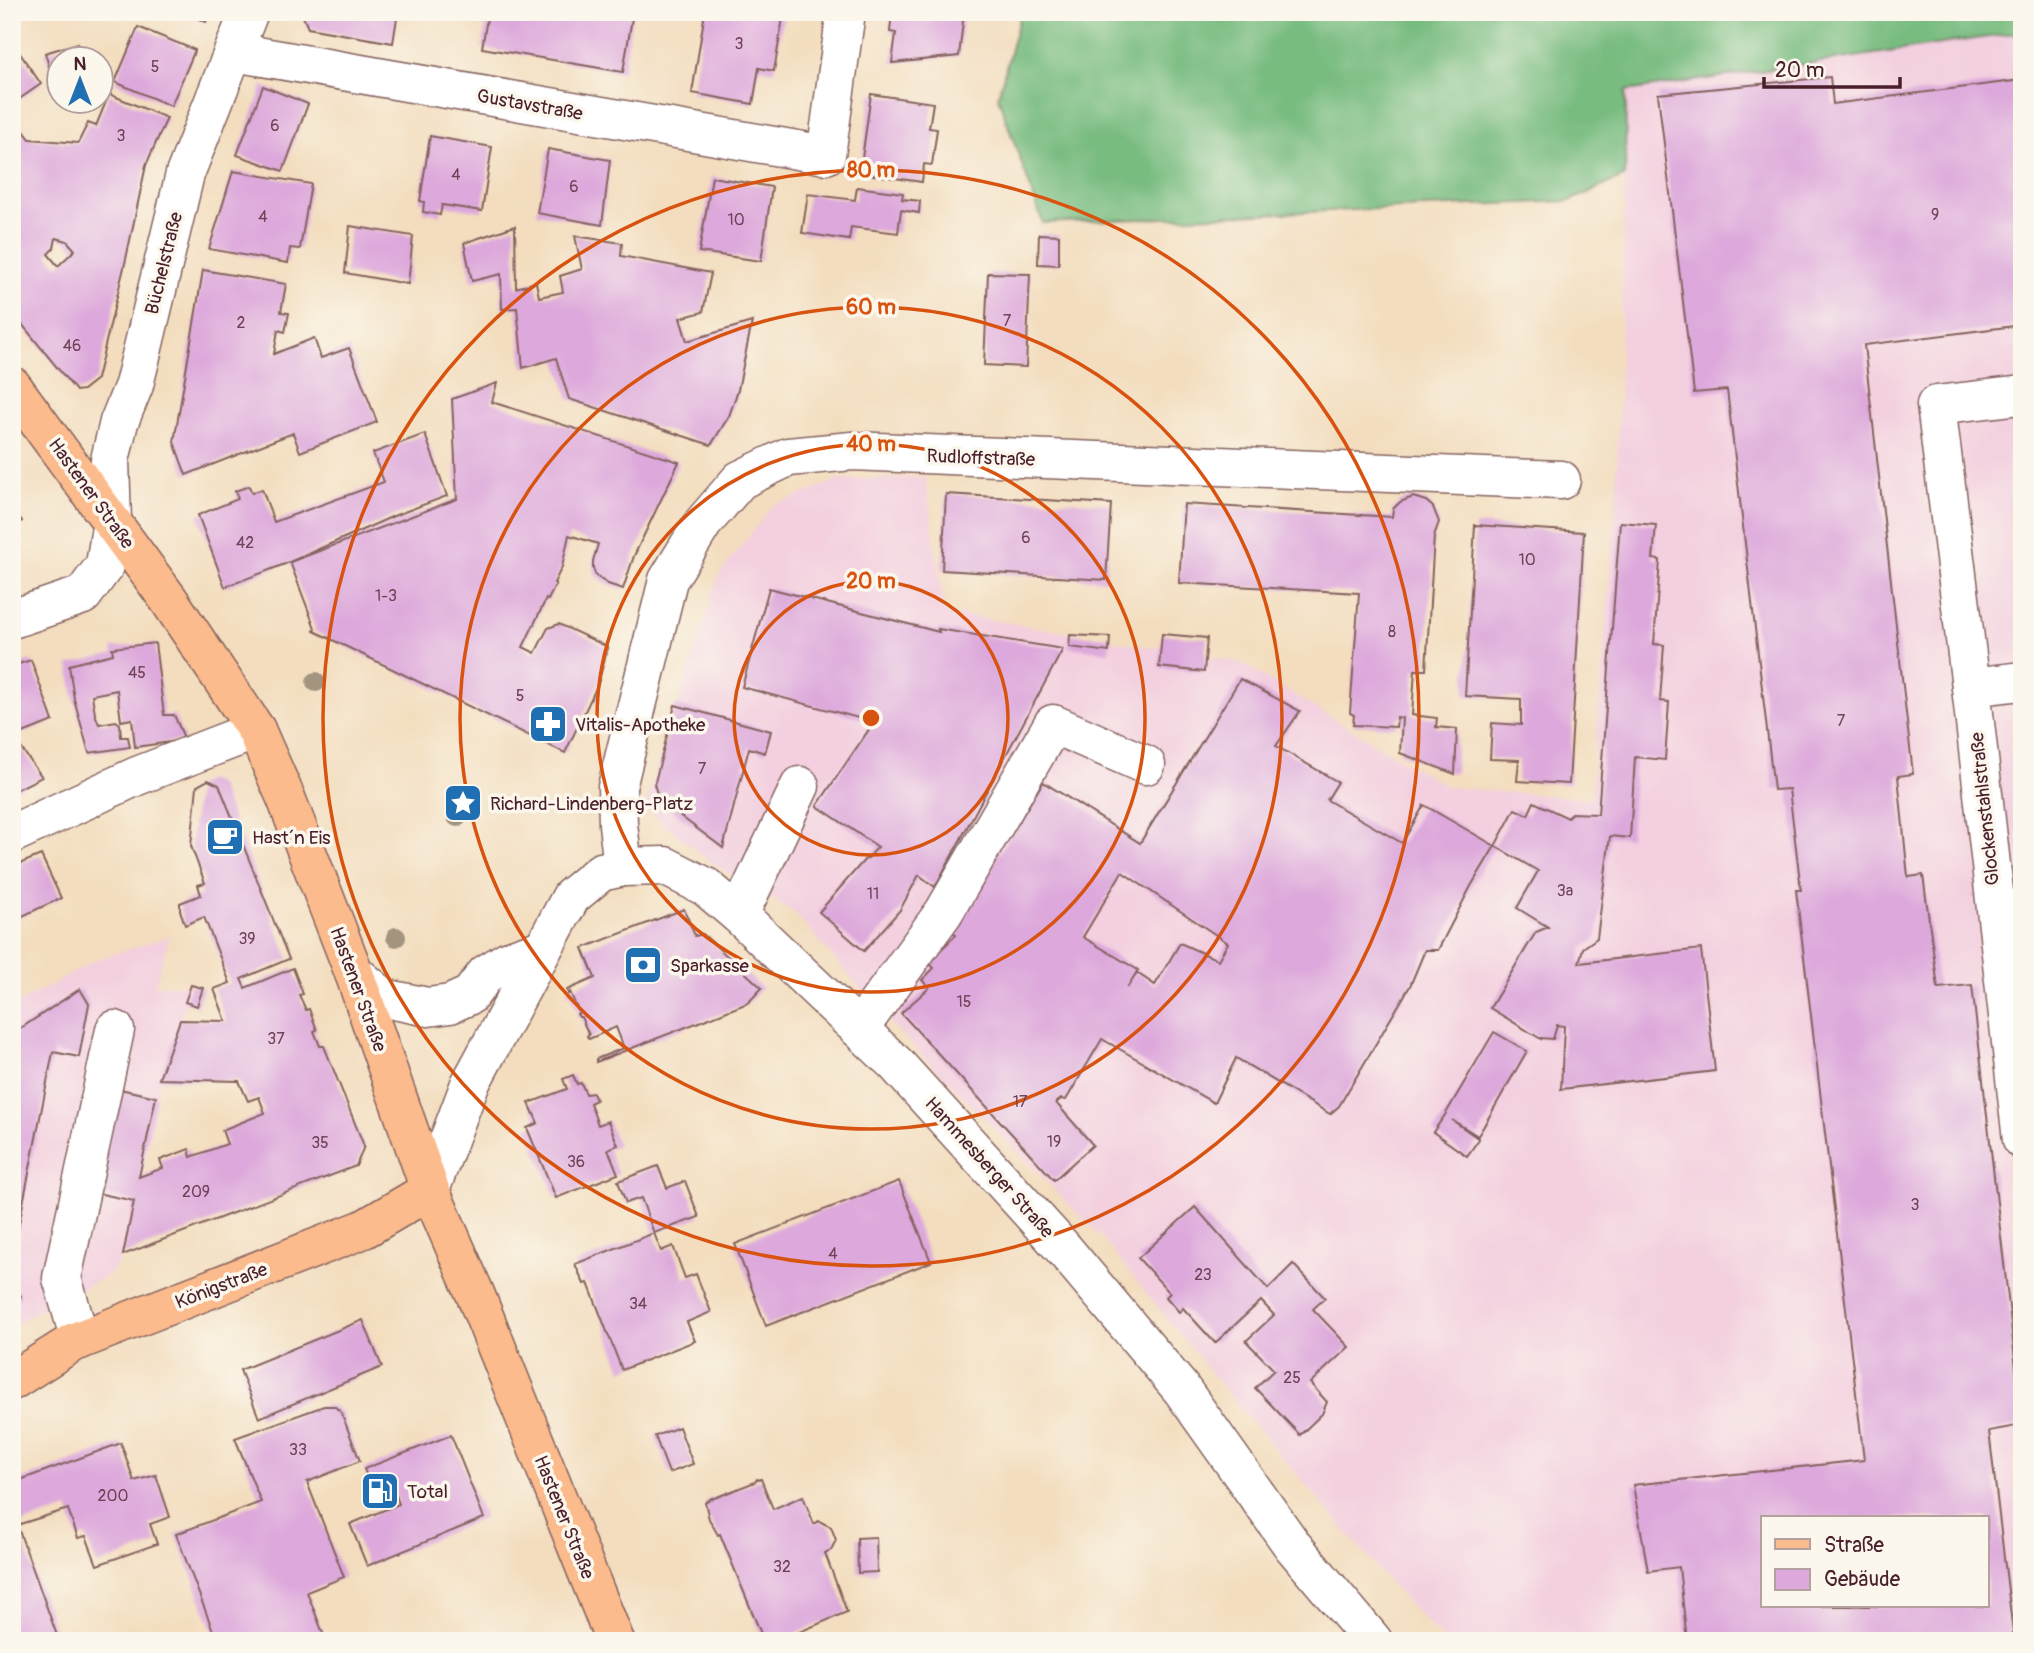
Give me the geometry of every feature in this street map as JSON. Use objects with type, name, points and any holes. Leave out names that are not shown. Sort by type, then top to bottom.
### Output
[{"type":"main road","name":"Hastener Straße","points":[[12,386],[169,600],[256,730],[286,798],[354,973],[430,1191],[479,1304],[615,1641]]},
{"type":"main road","name":"Königstraße","points":[[12,1381],[72,1343],[364,1229],[430,1191]]},
{"type":"street","name":"Büchelstraße","points":[[12,619],[83,595],[105,565],[112,521],[110,460],[119,422],[134,385],[185,174],[249,12]]},
{"type":"street","name":"Gustavstraße","points":[[234,52],[826,155],[846,12]]},
{"type":"street","name":"Glockenstahlstraße","points":[[2022,395],[1936,405],[1970,687],[2011,951],[2022,1140]]},
{"type":"street","name":"Rudloffstraße","points":[[623,867],[617,787],[668,580],[703,523],[740,480],[788,457],[852,451],[1561,480]]},
{"type":"street","points":[[1970,687],[2022,681]]},
{"type":"street","points":[[859,1029],[944,912],[1053,724],[1146,765]]},
{"type":"street","points":[[12,834],[137,776],[256,730]]},
{"type":"street","points":[[739,915],[800,786]]},
{"type":"street","name":"Hammesberger Straße","points":[[430,1191],[470,1084],[571,897],[601,872],[623,867],[664,866],[706,887],[739,915],[896,1064],[1053,1237],[1182,1390],[1292,1545],[1373,1641]]},
{"type":"street","points":[[354,973],[384,998],[428,1007],[450,1004],[470,995],[486,974],[507,961],[542,949]]},
{"type":"street","points":[[80,1340],[62,1278],[115,1030]]},
{"type":"shaded area","points":[[2022,32],[2022,1641],[1445,1641],[1401,1596],[1220,1384],[1101,1237],[891,1024],[794,912],[710,862],[645,808],[719,575],[772,506],[839,480],[925,477],[945,612],[1239,662],[1447,787],[1591,799],[1616,505],[1626,91]]},
{"type":"shaded area","points":[[170,936],[155,985],[191,985],[160,1078],[142,1176],[123,1255],[111,1274],[35,1312],[12,1327],[12,1007],[98,959]]},
{"type":"green space","points":[[1021,12],[2022,12],[2022,32],[1626,91],[1625,176],[1570,201],[1043,223],[998,97]]},
{"type":"building","points":[[183,12],[210,12],[206,22]]},
{"type":"building","points":[[301,12],[398,12],[393,43],[308,28]]},
{"type":"building","points":[[488,12],[633,12],[623,72],[482,48]]},
{"type":"building","points":[[705,12],[784,12],[774,71],[759,68],[753,104],[692,93]]},
{"type":"building","points":[[892,12],[964,12],[959,56],[892,63],[896,33],[890,32]]},
{"type":"building","points":[[138,27],[195,50],[171,106],[116,82]]},
{"type":"building","points":[[19,52],[41,84],[12,104],[12,57]]},
{"type":"building","points":[[1830,77],[1833,104],[2022,80],[2022,325],[1864,345],[1913,774],[1898,776],[1908,877],[1923,875],[1938,988],[1972,985],[2022,1420],[2022,1425],[1989,1431],[2014,1641],[1687,1641],[1679,1567],[1648,1571],[1633,1485],[1864,1460],[1796,890],[1801,890],[1789,789],[1774,790],[1727,390],[1694,393],[1658,94]]},
{"type":"building","points":[[263,86],[308,104],[283,171],[237,155]]},
{"type":"building","points":[[871,94],[933,103],[929,128],[937,129],[932,165],[924,164],[922,182],[860,173]]},
{"type":"building","points":[[116,97],[167,118],[146,165],[97,379],[83,390],[76,391],[12,312],[12,115],[30,139],[78,143],[88,123],[96,126],[100,116],[116,116]],"holes":[[[56,238],[67,241],[75,250],[58,266],[48,254],[54,248]]]},
{"type":"building","points":[[430,136],[492,147],[482,211],[442,205],[440,215],[423,212],[424,202],[420,201]]},
{"type":"building","points":[[548,149],[610,160],[602,225],[537,213]]},
{"type":"building","points":[[233,171],[311,184],[300,249],[290,248],[288,263],[209,249]]},
{"type":"building","points":[[712,177],[772,187],[761,261],[699,252]]},
{"type":"building","points":[[857,187],[903,193],[902,199],[920,201],[919,213],[901,210],[898,233],[851,227],[849,240],[802,233],[808,194],[855,200]]},
{"type":"building","points":[[350,226],[413,236],[408,284],[345,273]]},
{"type":"building","points":[[515,226],[516,288],[536,282],[539,297],[563,292],[560,276],[582,269],[575,236],[622,243],[621,256],[711,273],[703,312],[680,318],[687,341],[752,322],[738,390],[729,416],[711,445],[569,399],[556,358],[523,368],[517,308],[502,309],[501,274],[472,281],[464,243]]},
{"type":"building","points":[[1039,234],[1059,235],[1059,265],[1038,264]]},
{"type":"building","points":[[203,270],[286,284],[281,312],[289,313],[285,332],[278,330],[274,354],[314,338],[321,358],[349,348],[377,422],[300,452],[293,433],[186,475],[174,442]]},
{"type":"building","points":[[988,273],[1030,274],[1026,367],[984,365]]},
{"type":"building","points":[[497,383],[492,402],[679,462],[634,556],[623,589],[596,576],[593,561],[598,544],[569,535],[562,567],[554,583],[556,584],[523,647],[535,653],[548,628],[559,624],[608,647],[598,684],[565,753],[314,631],[290,562],[457,499],[452,399]]},
{"type":"building","points":[[425,434],[447,496],[225,587],[198,515],[238,499],[235,491],[249,486],[252,493],[262,489],[274,522],[384,482],[373,453]]},
{"type":"building","points":[[946,494],[1111,504],[1106,580],[942,570]]},
{"type":"building","points":[[1413,497],[1426,501],[1433,507],[1439,522],[1434,536],[1426,670],[1415,670],[1412,715],[1437,718],[1436,727],[1457,729],[1455,774],[1400,753],[1402,718],[1397,717],[1396,727],[1353,725],[1354,715],[1350,713],[1359,593],[1179,583],[1184,504],[1392,517],[1393,509],[1400,502]]},
{"type":"building","points":[[12,507],[22,521],[12,528]]},
{"type":"building","points":[[1620,522],[1656,525],[1653,559],[1660,560],[1654,644],[1664,645],[1660,701],[1669,702],[1665,760],[1635,757],[1630,838],[1610,836],[1597,938],[1583,948],[1579,963],[1701,949],[1715,1071],[1561,1089],[1564,1026],[1557,1025],[1553,1039],[1541,1039],[1490,1008],[1536,932],[1548,927],[1517,908],[1538,871],[1495,846],[1515,809],[1528,815],[1534,802],[1568,818],[1571,813],[1598,814]]},
{"type":"building","points":[[1475,525],[1584,532],[1569,784],[1517,781],[1519,760],[1490,759],[1492,723],[1521,725],[1521,699],[1465,696]]},
{"type":"building","points":[[769,588],[939,632],[938,629],[1063,649],[935,887],[919,875],[900,910],[864,951],[819,912],[878,847],[817,806],[874,722],[742,687]]},
{"type":"building","points":[[1162,634],[1207,638],[1204,672],[1159,667]]},
{"type":"building","points":[[1070,635],[1110,637],[1109,652],[1069,647]]},
{"type":"building","points":[[155,643],[164,715],[174,715],[185,740],[135,747],[132,719],[121,721],[117,690],[92,695],[95,714],[99,724],[116,721],[120,724],[121,737],[128,737],[130,747],[89,753],[74,699],[69,665],[113,654],[112,648]]},
{"type":"building","points":[[31,660],[53,721],[13,737],[42,777],[12,792],[12,666]]},
{"type":"building","points":[[1240,679],[1300,711],[1276,746],[1338,782],[1327,800],[1402,843],[1424,805],[1495,846],[1438,950],[1425,950],[1410,986],[1339,1106],[1330,1114],[1236,1058],[1214,1103],[1102,1039],[1066,1100],[1061,1099],[1056,1103],[1093,1145],[1054,1180],[901,1013],[929,988],[922,980],[934,968],[928,962],[956,935],[952,931],[1043,782],[1140,843]],"holes":[[[1122,872],[1228,943],[1218,960],[1180,943],[1155,985],[1137,973],[1127,988],[1138,970],[1083,937]]]},
{"type":"building","points":[[675,705],[771,731],[765,753],[749,748],[723,848],[659,800],[654,784]]},
{"type":"building","points":[[208,780],[219,785],[289,959],[241,979],[245,988],[293,968],[303,994],[299,995],[306,1010],[309,1009],[320,1046],[324,1046],[364,1146],[356,1166],[123,1255],[134,1201],[97,1193],[120,1089],[156,1097],[139,1177],[163,1168],[160,1160],[189,1149],[191,1157],[227,1144],[222,1130],[265,1113],[259,1097],[248,1101],[239,1081],[159,1079],[180,1020],[226,1021],[214,989],[230,983],[204,917],[185,925],[180,910],[180,903],[201,895],[198,885],[205,883],[191,846],[197,786]]},
{"type":"building","points":[[41,855],[61,898],[12,921],[12,867]]},
{"type":"building","points":[[684,909],[695,936],[703,934],[762,988],[748,1003],[596,1062],[596,1059],[624,1048],[616,1027],[589,1039],[570,992],[568,994],[567,990],[595,978],[583,948]]},
{"type":"building","points":[[191,985],[203,988],[197,1006],[185,1002]]},
{"type":"building","points":[[80,989],[89,1004],[79,1057],[53,1052],[12,1259],[12,1034]]},
{"type":"building","points":[[1494,1032],[1527,1051],[1478,1136],[1452,1120],[1479,1139],[1467,1156],[1433,1132]]},
{"type":"building","points":[[573,1075],[586,1094],[593,1093],[596,1100],[590,1103],[598,1125],[608,1121],[618,1145],[608,1149],[618,1174],[556,1198],[527,1128],[538,1123],[529,1103],[567,1089],[563,1079]]},
{"type":"building","points":[[658,1166],[667,1188],[685,1181],[699,1217],[654,1233],[641,1198],[626,1203],[618,1181]]},
{"type":"building","points":[[899,1181],[931,1262],[766,1326],[735,1244]]},
{"type":"building","points":[[1195,1207],[1268,1289],[1293,1264],[1325,1298],[1313,1309],[1349,1347],[1310,1383],[1327,1402],[1322,1414],[1300,1435],[1255,1388],[1274,1370],[1246,1341],[1274,1315],[1261,1301],[1215,1343],[1183,1308],[1179,1312],[1166,1297],[1170,1293],[1138,1258]]},
{"type":"building","points":[[654,1233],[661,1251],[673,1246],[685,1278],[696,1274],[711,1312],[687,1322],[695,1341],[622,1370],[588,1283],[584,1284],[575,1264]]},
{"type":"building","points":[[12,1282],[21,1296],[12,1304]]},
{"type":"building","points":[[363,1320],[382,1367],[259,1418],[240,1370]]},
{"type":"building","points":[[324,1406],[334,1406],[341,1412],[360,1461],[307,1482],[344,1577],[307,1592],[326,1641],[217,1641],[176,1534],[261,1502],[235,1438]]},
{"type":"building","points":[[679,1427],[693,1464],[669,1473],[655,1436]]},
{"type":"building","points":[[451,1435],[484,1518],[367,1566],[350,1524],[399,1504],[396,1495],[377,1502],[364,1469]]},
{"type":"building","points":[[121,1443],[134,1481],[156,1475],[170,1517],[150,1524],[157,1544],[97,1565],[86,1536],[78,1538],[68,1509],[17,1525],[59,1641],[12,1641],[12,1483]]},
{"type":"building","points":[[761,1479],[773,1509],[803,1496],[814,1524],[819,1521],[831,1527],[836,1540],[831,1550],[825,1553],[847,1612],[778,1641],[764,1641],[720,1534],[718,1535],[709,1519],[705,1502]]},
{"type":"building","points":[[876,1537],[877,1572],[858,1573],[857,1538]]},
{"type":"place","name":"Vitalis-Apotheke","points":[[548,724]]},
{"type":"place","name":"Richard-Lindenberg-Platz","points":[[463,803]]},
{"type":"place","name":"Hast´n Eis","points":[[225,837]]},
{"type":"place","name":"Sparkasse","points":[[643,965]]},
{"type":"place","name":"Total","points":[[380,1491]]}]
